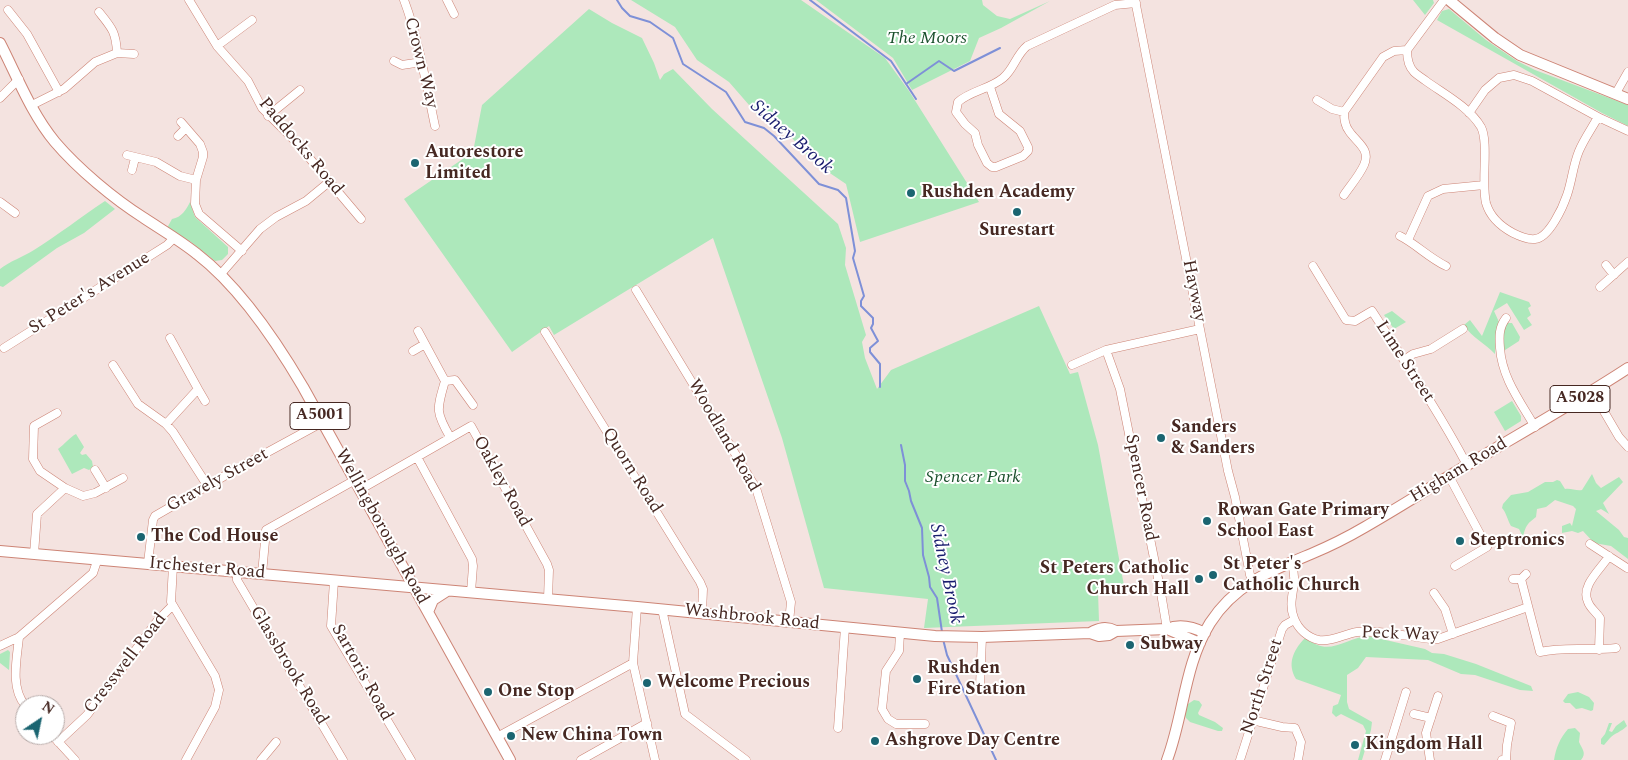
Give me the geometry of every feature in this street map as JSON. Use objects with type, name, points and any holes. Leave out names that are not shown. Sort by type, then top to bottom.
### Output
[{"type":"main road","points":[[1449,0],[1495,38],[1520,55],[1628,99]]},
{"type":"main road","name":"Wellingborough Road","points":[[0,43],[48,133],[63,150],[118,200],[199,255],[254,313],[276,343],[324,422],[510,760]]},
{"type":"main road","name":"Higham Road","points":[[1167,760],[1176,735],[1188,675],[1200,643],[1219,612],[1231,598],[1253,580],[1349,536],[1467,465],[1535,427],[1628,368]]},
{"type":"main road","name":"Irchester Road","points":[[0,551],[97,561],[148,563],[415,587]]},
{"type":"main road","points":[[392,585],[404,568]]},
{"type":"main road","name":"Washbrook Road","points":[[415,587],[942,636],[982,637],[1090,633],[1099,636],[1116,631],[1167,629],[1173,626],[1192,627],[1205,633]]},
{"type":"main road","points":[[428,612],[434,600],[447,591]]},
{"type":"main road","name":"Washbrook Road","points":[[1167,629],[1200,643]]},
{"type":"street","name":"Paddocks Road","points":[[189,0],[217,46],[248,82],[258,102],[268,116],[295,141],[362,219]]},
{"type":"street","name":"Crown Way","points":[[405,0],[422,62],[435,126]]},
{"type":"street","points":[[447,0],[454,14]]},
{"type":"street","points":[[1444,0],[1407,50],[1407,59],[1414,72],[1475,118],[1483,131],[1486,203],[1491,216],[1505,229],[1520,236],[1542,242],[1567,196],[1579,152],[1598,118]]},
{"type":"street","points":[[990,87],[999,114],[1020,131],[1028,147],[1026,154],[996,167],[992,167],[987,163],[978,145],[975,133],[965,124],[956,109],[956,104],[990,87],[1007,75],[1021,51],[1027,46],[1115,6],[1136,2]]},
{"type":"street","name":"Hayway","points":[[1136,2],[1228,471],[1250,575],[1253,580]]},
{"type":"street","points":[[8,10],[30,33],[59,92]]},
{"type":"street","points":[[98,11],[113,28],[117,39],[118,53]]},
{"type":"street","points":[[217,46],[252,20]]},
{"type":"street","points":[[1344,195],[1364,166],[1366,155],[1364,149],[1345,125],[1344,112],[1384,57],[1394,51],[1407,50]]},
{"type":"street","points":[[32,104],[59,92],[95,62],[118,53],[134,54]]},
{"type":"street","points":[[394,61],[402,65],[422,62]]},
{"type":"street","points":[[1616,93],[1628,72]]},
{"type":"street","points":[[1469,113],[1485,90],[1499,78],[1514,75],[1532,81],[1598,118],[1628,131]]},
{"type":"street","points":[[0,98],[19,80]]},
{"type":"street","points":[[268,116],[300,90]]},
{"type":"street","points":[[1317,100],[1332,109],[1344,112]]},
{"type":"street","points":[[178,136],[184,125],[200,144],[203,152],[196,180],[195,204],[199,214],[203,220],[242,251]]},
{"type":"street","points":[[132,170],[131,156],[156,162],[180,176],[196,180]]},
{"type":"street","points":[[220,275],[260,229],[306,200],[329,182]]},
{"type":"street","points":[[1408,240],[1428,196],[1443,189],[1484,185]]},
{"type":"street","points":[[0,202],[15,213]]},
{"type":"street","points":[[1400,236],[1434,260],[1446,266]]},
{"type":"street","name":"St Peter's Avenue","points":[[4,348],[146,259],[174,238]]},
{"type":"street","points":[[1600,287],[1628,262]]},
{"type":"street","points":[[1606,265],[1614,275]]},
{"type":"street","name":"Lime Street","points":[[1313,266],[1346,320],[1355,321],[1372,311],[1451,436],[1467,465]]},
{"type":"street","name":"Woodland Road","points":[[636,290],[756,488],[791,602],[789,622]]},
{"type":"street","points":[[1506,318],[1502,323],[1499,336],[1501,362],[1510,386],[1535,427]]},
{"type":"street","points":[[1072,365],[1106,350],[1200,329]]},
{"type":"street","points":[[1404,360],[1413,354],[1431,349],[1463,329]]},
{"type":"street","points":[[418,331],[445,381],[438,414],[450,437]]},
{"type":"street","name":"Quorn Road","points":[[545,332],[700,582],[703,589],[702,613]]},
{"type":"street","points":[[170,338],[205,400]]},
{"type":"street","points":[[413,351],[425,344]]},
{"type":"street","points":[[177,351],[185,346]]},
{"type":"street","name":"Spencer Road","points":[[1106,350],[1120,389],[1167,629]]},
{"type":"street","points":[[113,365],[138,404],[166,424],[173,432],[207,485]]},
{"type":"street","points":[[110,379],[119,374]]},
{"type":"street","points":[[445,381],[455,380],[473,405]]},
{"type":"street","points":[[166,424],[198,389]]},
{"type":"street","points":[[1592,392],[1619,437],[1628,447]]},
{"type":"street","points":[[57,413],[34,426],[33,459],[40,471],[65,488],[83,496],[95,493],[123,478]]},
{"type":"street","name":"Gravely Street","points":[[148,563],[154,517],[207,485],[324,422]]},
{"type":"street","name":"Oakley Road","points":[[262,574],[266,530],[358,484],[418,457],[471,426],[547,564],[549,570],[548,599]]},
{"type":"street","points":[[418,457],[472,559],[471,592]]},
{"type":"street","points":[[95,470],[106,488]]},
{"type":"street","points":[[1449,476],[1487,547],[1455,566]]},
{"type":"street","points":[[34,554],[38,514],[65,488]]},
{"type":"street","points":[[1590,544],[1627,568]]},
{"type":"street","points":[[1599,650],[1600,618],[1589,604],[1585,595],[1590,582],[1609,556]]},
{"type":"street","points":[[0,646],[18,637],[93,573],[97,561]]},
{"type":"street","name":"North Street","points":[[1240,760],[1282,629],[1294,620],[1292,602],[1296,578],[1291,562]]},
{"type":"street","points":[[173,566],[170,598],[172,606],[215,676],[219,690],[215,707],[186,760]]},
{"type":"street","name":"Glassbrook Road","points":[[237,572],[237,580],[343,760]]},
{"type":"street","points":[[1520,577],[1543,662]]},
{"type":"street","name":"Sartoris Road","points":[[334,581],[331,626],[411,760]]},
{"type":"street","name":"Peck Way","points":[[1434,593],[1445,609],[1454,634]]},
{"type":"street","name":"Cresswell Road","points":[[65,735],[87,715],[158,620],[172,606]]},
{"type":"street","points":[[637,607],[633,663],[655,760]]},
{"type":"street","name":"Peck Way","points":[[1294,620],[1307,635],[1326,641],[1355,632],[1430,639],[1444,638],[1528,607]]},
{"type":"street","points":[[662,609],[685,714],[746,760]]},
{"type":"street","points":[[838,728],[845,627]]},
{"type":"street","points":[[900,633],[898,652],[886,671],[882,709],[888,719],[896,724],[925,724]]},
{"type":"street","points":[[18,637],[17,680],[19,695]]},
{"type":"street","points":[[980,686],[982,637]]},
{"type":"street","points":[[1540,652],[1560,649],[1599,650],[1616,648]]},
{"type":"street","points":[[498,736],[633,663]]},
{"type":"street","points":[[1385,760],[1406,692]]},
{"type":"street","points":[[1430,760],[1426,733],[1438,696]]},
{"type":"street","points":[[1414,714],[1431,718]]},
{"type":"street","points":[[1493,716],[1511,723],[1506,760],[1502,760]]},
{"type":"street","points":[[1252,720],[1282,728],[1295,728],[1301,742],[1298,760]]},
{"type":"street","points":[[581,760],[646,723]]},
{"type":"street","points":[[261,760],[276,742]]},
{"type":"street","points":[[61,745],[75,760]]},
{"type":"green space","points":[[631,0],[801,0],[885,58],[909,91],[979,202],[860,242],[846,184],[812,161],[779,123],[756,113],[729,82],[697,60],[675,27]]},
{"type":"green space","name":"The Moors","points":[[816,0],[982,0],[983,5],[997,16],[1010,19],[1050,1],[979,38],[970,61],[912,90],[893,58]]},
{"type":"green space","points":[[1413,0],[1433,0],[1434,3],[1425,15]]},
{"type":"green space","name":"Spencer Park","points":[[589,9],[642,38],[660,80],[664,74],[673,69],[712,109],[838,224],[846,248],[845,265],[866,335],[862,342],[865,358],[877,389],[891,370],[1039,306],[1070,374],[1078,372],[1098,445],[1125,591],[1098,592],[1099,621],[924,628],[928,599],[824,588],[782,438],[713,238],[554,335],[549,326],[512,352],[404,199],[473,152],[482,105]]},
{"type":"green space","points":[[1449,9],[1486,40],[1517,61],[1535,70],[1628,105],[1628,126],[1437,20],[1442,11]]},
{"type":"green space","points":[[105,201],[115,209],[84,233],[57,248],[3,287],[0,286],[0,269],[43,244]]},
{"type":"green space","points":[[190,202],[195,217],[228,247],[228,254],[222,260],[215,261],[191,242],[167,228],[172,219],[181,215]]},
{"type":"green space","points":[[1500,292],[1529,302],[1531,306],[1528,308],[1531,315],[1527,318],[1532,325],[1524,330],[1507,303],[1494,311],[1499,322],[1495,354],[1464,325],[1470,320],[1482,336]]},
{"type":"green space","points":[[1392,311],[1406,322],[1394,329],[1384,315]]},
{"type":"green space","points":[[1507,323],[1512,323],[1520,337],[1519,341],[1502,352],[1504,326]]},
{"type":"green space","points":[[1512,401],[1521,416],[1521,421],[1505,431],[1494,412]]},
{"type":"green space","points":[[76,434],[84,447],[80,453],[82,455],[86,454],[92,461],[93,467],[89,470],[84,468],[72,474],[58,449]]},
{"type":"green space","points":[[1592,474],[1596,483],[1601,488],[1619,477],[1623,482],[1603,503],[1609,514],[1601,509],[1596,511],[1619,530],[1624,537],[1628,538],[1628,559],[1611,546],[1594,543],[1583,531],[1578,533],[1572,531],[1562,533],[1562,526],[1570,523],[1572,526],[1576,509],[1573,506],[1555,500],[1546,507],[1537,509],[1536,517],[1527,525],[1523,537],[1519,529],[1511,526],[1502,508],[1511,495],[1528,492],[1545,482],[1557,480],[1560,481],[1565,489],[1582,490]]},
{"type":"green space","points":[[1368,636],[1425,649],[1432,653],[1444,654],[1476,664],[1531,686],[1533,691],[1520,690],[1475,675],[1461,674],[1428,660],[1366,657],[1358,668],[1347,675],[1347,702],[1349,709],[1372,722],[1362,760],[1358,760],[1366,731],[1363,725],[1341,714],[1336,717],[1332,713],[1333,706],[1338,704],[1341,695],[1296,679],[1292,668],[1292,658],[1297,648],[1307,638],[1315,644],[1329,647]]},
{"type":"green space","points":[[8,650],[10,652],[9,670],[0,663],[0,654]]},
{"type":"green space","points":[[1578,692],[1589,697],[1594,703],[1593,710],[1576,709],[1570,703],[1563,701],[1568,694]]},
{"type":"green space","points":[[1194,700],[1199,701],[1202,705],[1198,713],[1199,715],[1215,722],[1223,728],[1222,731],[1190,722],[1186,718],[1184,713],[1188,704]]},
{"type":"green space","points":[[1624,720],[1627,726],[1612,736],[1604,745],[1601,744],[1601,739],[1609,723],[1612,723],[1609,731],[1612,732]]},
{"type":"green space","points":[[1575,728],[1580,733],[1579,742],[1584,755],[1583,758],[1581,760],[1554,760],[1557,747],[1563,736],[1568,729]]},
{"type":"waterway","name":"Sidney Brook","points":[[617,0],[630,16],[650,22],[673,38],[683,64],[726,92],[745,122],[764,128],[774,136],[819,184],[838,190],[846,198],[855,251],[853,258],[864,296],[861,306],[873,318],[871,328],[878,341],[870,348],[870,352],[880,364],[880,387]]},
{"type":"waterway","points":[[810,0],[891,61],[916,99]]},
{"type":"waterway","points":[[906,84],[939,61],[954,71],[1000,48]]},
{"type":"waterway","name":"Sidney Brook","points":[[901,445],[905,465],[905,481],[922,528],[923,555],[930,587],[937,598],[942,632]]},
{"type":"waterway","name":"Sidney Brook","points":[[943,639],[947,655],[996,760]]},
{"type":"place","name":"Autorestore Limited","points":[[415,163]]},
{"type":"place","name":"Rushden Academy","points":[[911,193]]},
{"type":"place","name":"Surestart","points":[[1017,212]]},
{"type":"place","name":"Sanders & Sanders","points":[[1161,438]]},
{"type":"place","name":"Rowan Gate Primary School East","points":[[1207,521]]},
{"type":"place","name":"The Cod House","points":[[141,537]]},
{"type":"place","name":"Steptronics","points":[[1460,541]]},
{"type":"place","name":"St Peter's Catholic Church","points":[[1213,575]]},
{"type":"place","name":"St Peters Catholic Church Hall","points":[[1199,579]]},
{"type":"place","name":"Subway","points":[[1130,645]]},
{"type":"place","name":"Rushden Fire Station","points":[[917,679]]},
{"type":"place","name":"Welcome Precious","points":[[647,683]]},
{"type":"place","name":"One Stop","points":[[488,692]]},
{"type":"place","name":"New China Town","points":[[511,736]]},
{"type":"place","name":"Ashgrove Day Centre","points":[[875,741]]},
{"type":"place","name":"Kingdom Hall","points":[[1355,745]]}]
